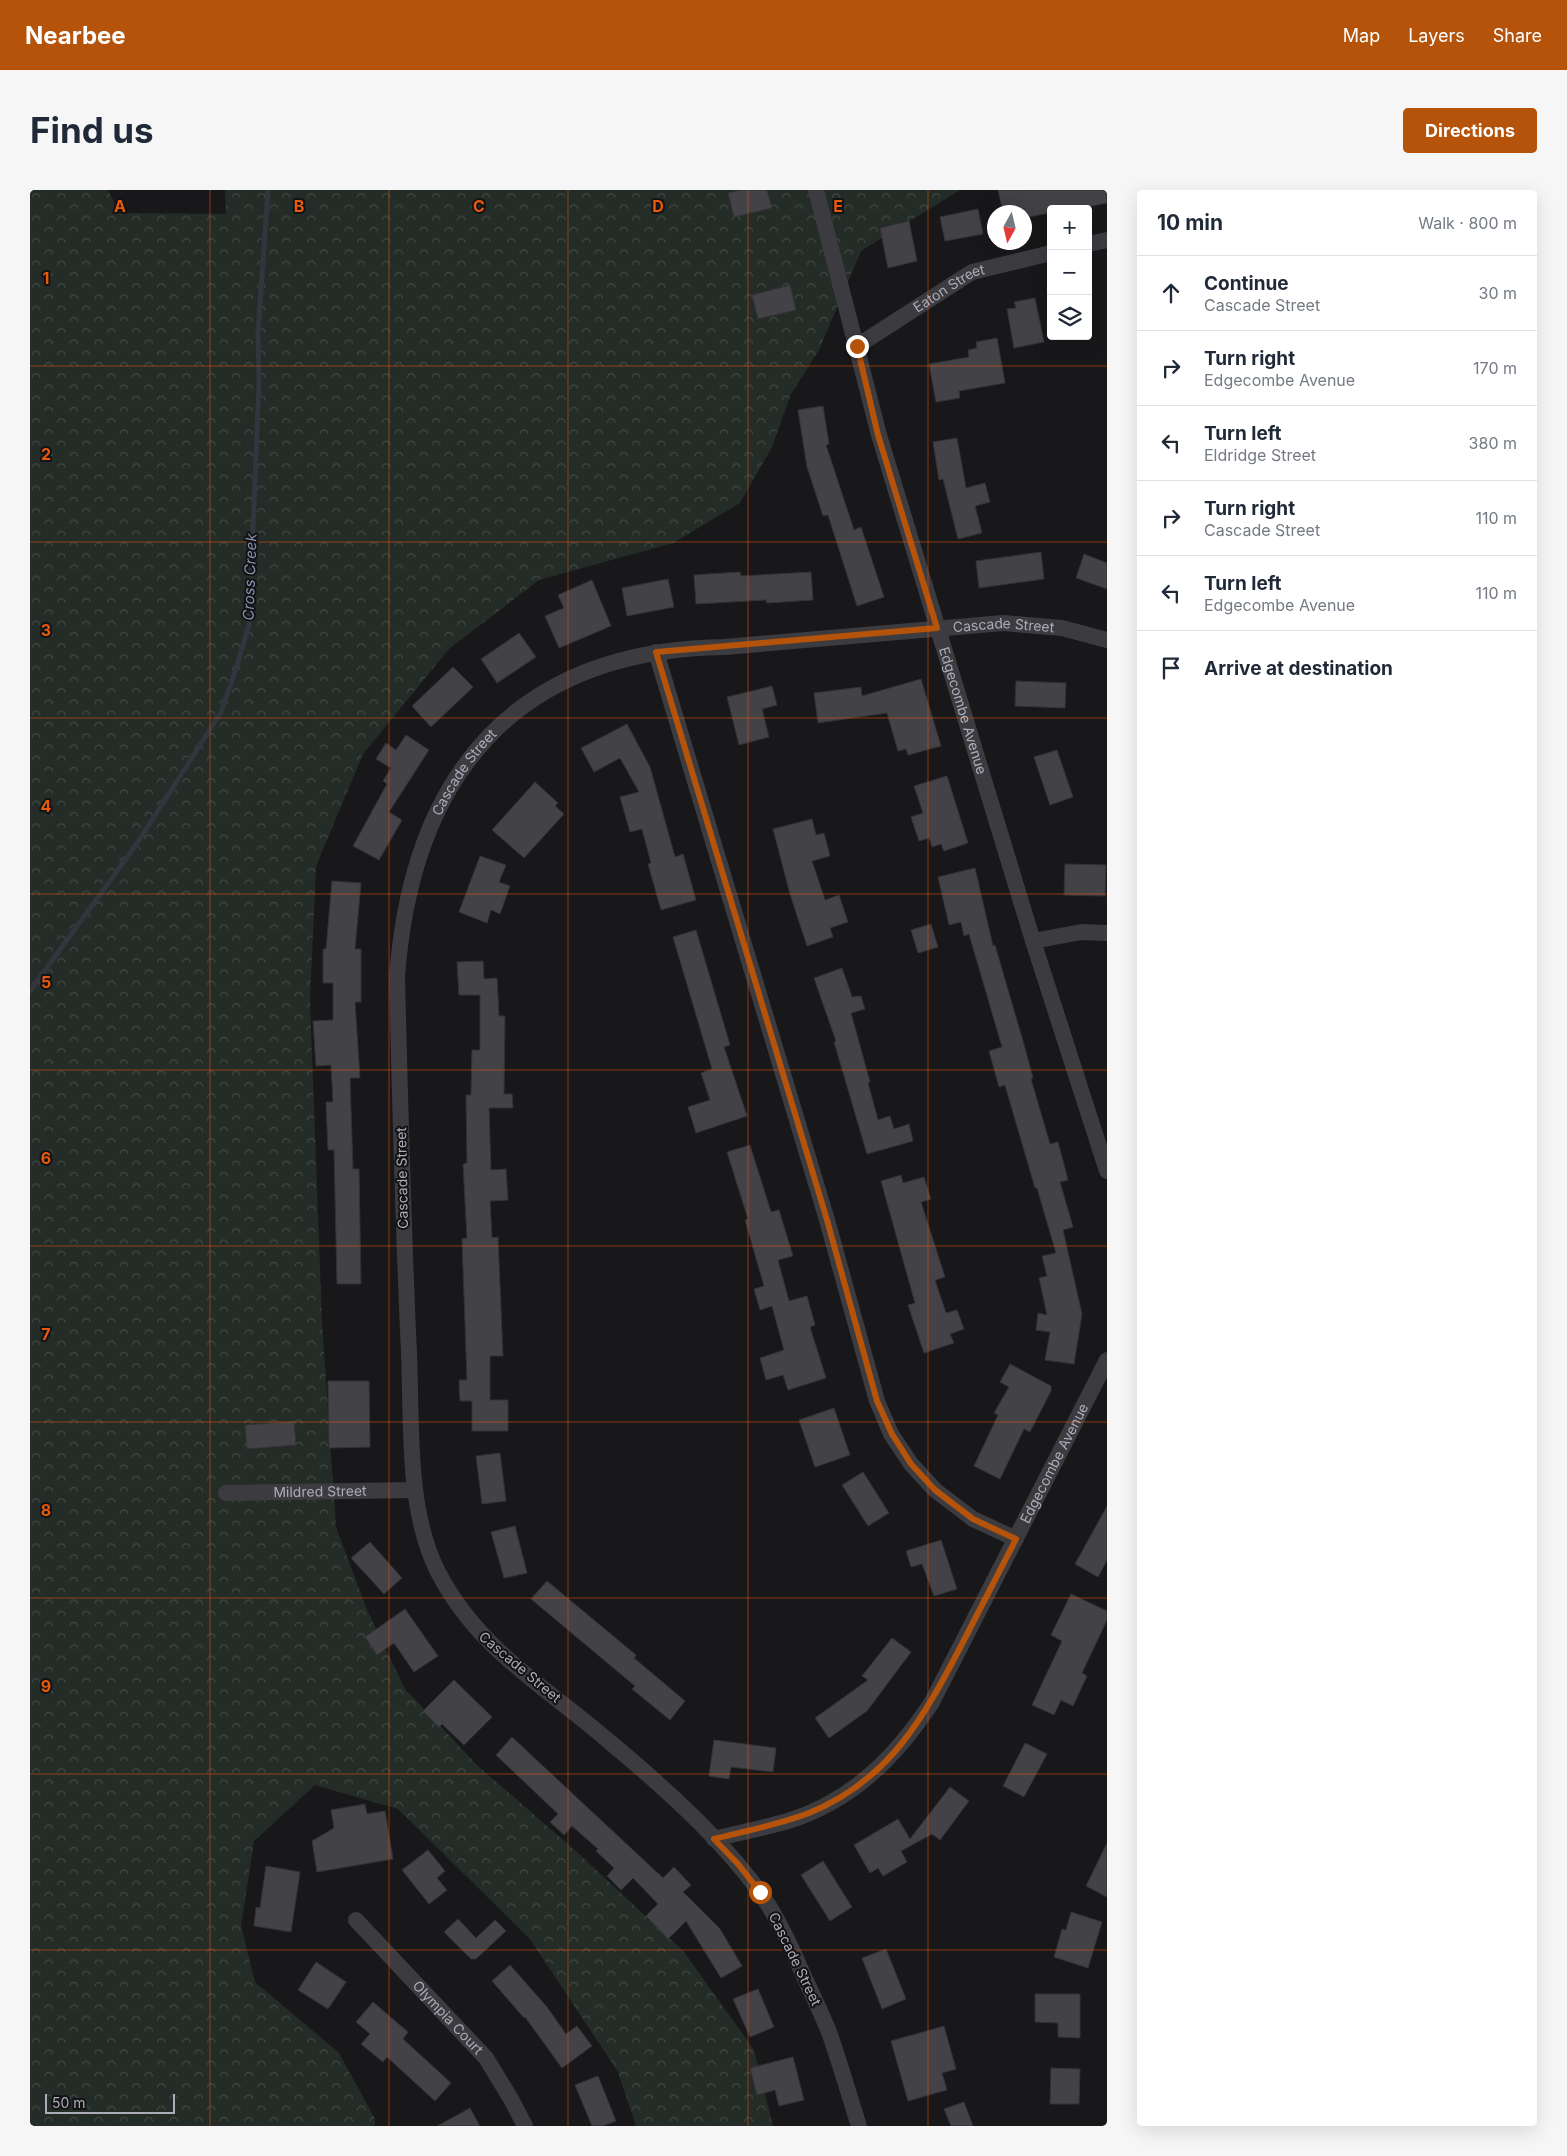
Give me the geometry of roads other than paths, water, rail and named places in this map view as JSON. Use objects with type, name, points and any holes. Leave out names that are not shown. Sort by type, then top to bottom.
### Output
[{"type":"street","name":"Edgecombe Avenue","points":[[816,190],[878,435],[1033,941],[1107,1171]]},
{"type":"street","points":[[1092,243],[1107,240]]},
{"type":"street","name":"Eaton Street","points":[[857,346],[972,272],[1047,254]]},
{"type":"street","name":"Cascade Street","points":[[860,2126],[828,2030],[779,1922],[760,1892],[738,1864],[668,1793],[606,1738],[500,1654],[475,1628],[453,1600],[436,1569],[423,1535],[414,1490],[397,977],[400,939],[415,869],[426,835],[459,772],[473,752],[498,726],[525,704],[556,685],[589,671],[623,659],[656,652],[1003,623],[1062,628],[1107,640]]},
{"type":"street","points":[[656,652],[827,1220],[877,1401],[896,1441],[911,1464],[935,1490],[973,1519],[1016,1539]]},
{"type":"street","points":[[1033,941],[1081,932],[1107,933]]},
{"type":"street","name":"Edgecombe Avenue","points":[[714,1839],[788,1821],[810,1812],[842,1796],[871,1775],[897,1751],[932,1702],[1107,1360]]},
{"type":"street","name":"Mildred Street","points":[[226,1493],[414,1490]]},
{"type":"street","name":"Olympia Court","points":[[356,1920],[486,2058],[525,2126]]},
{"type":"waterway","name":"Cross Creek","points":[[30,991],[138,842],[221,712],[236,669],[249,625],[259,383],[258,333],[268,190]]}]
